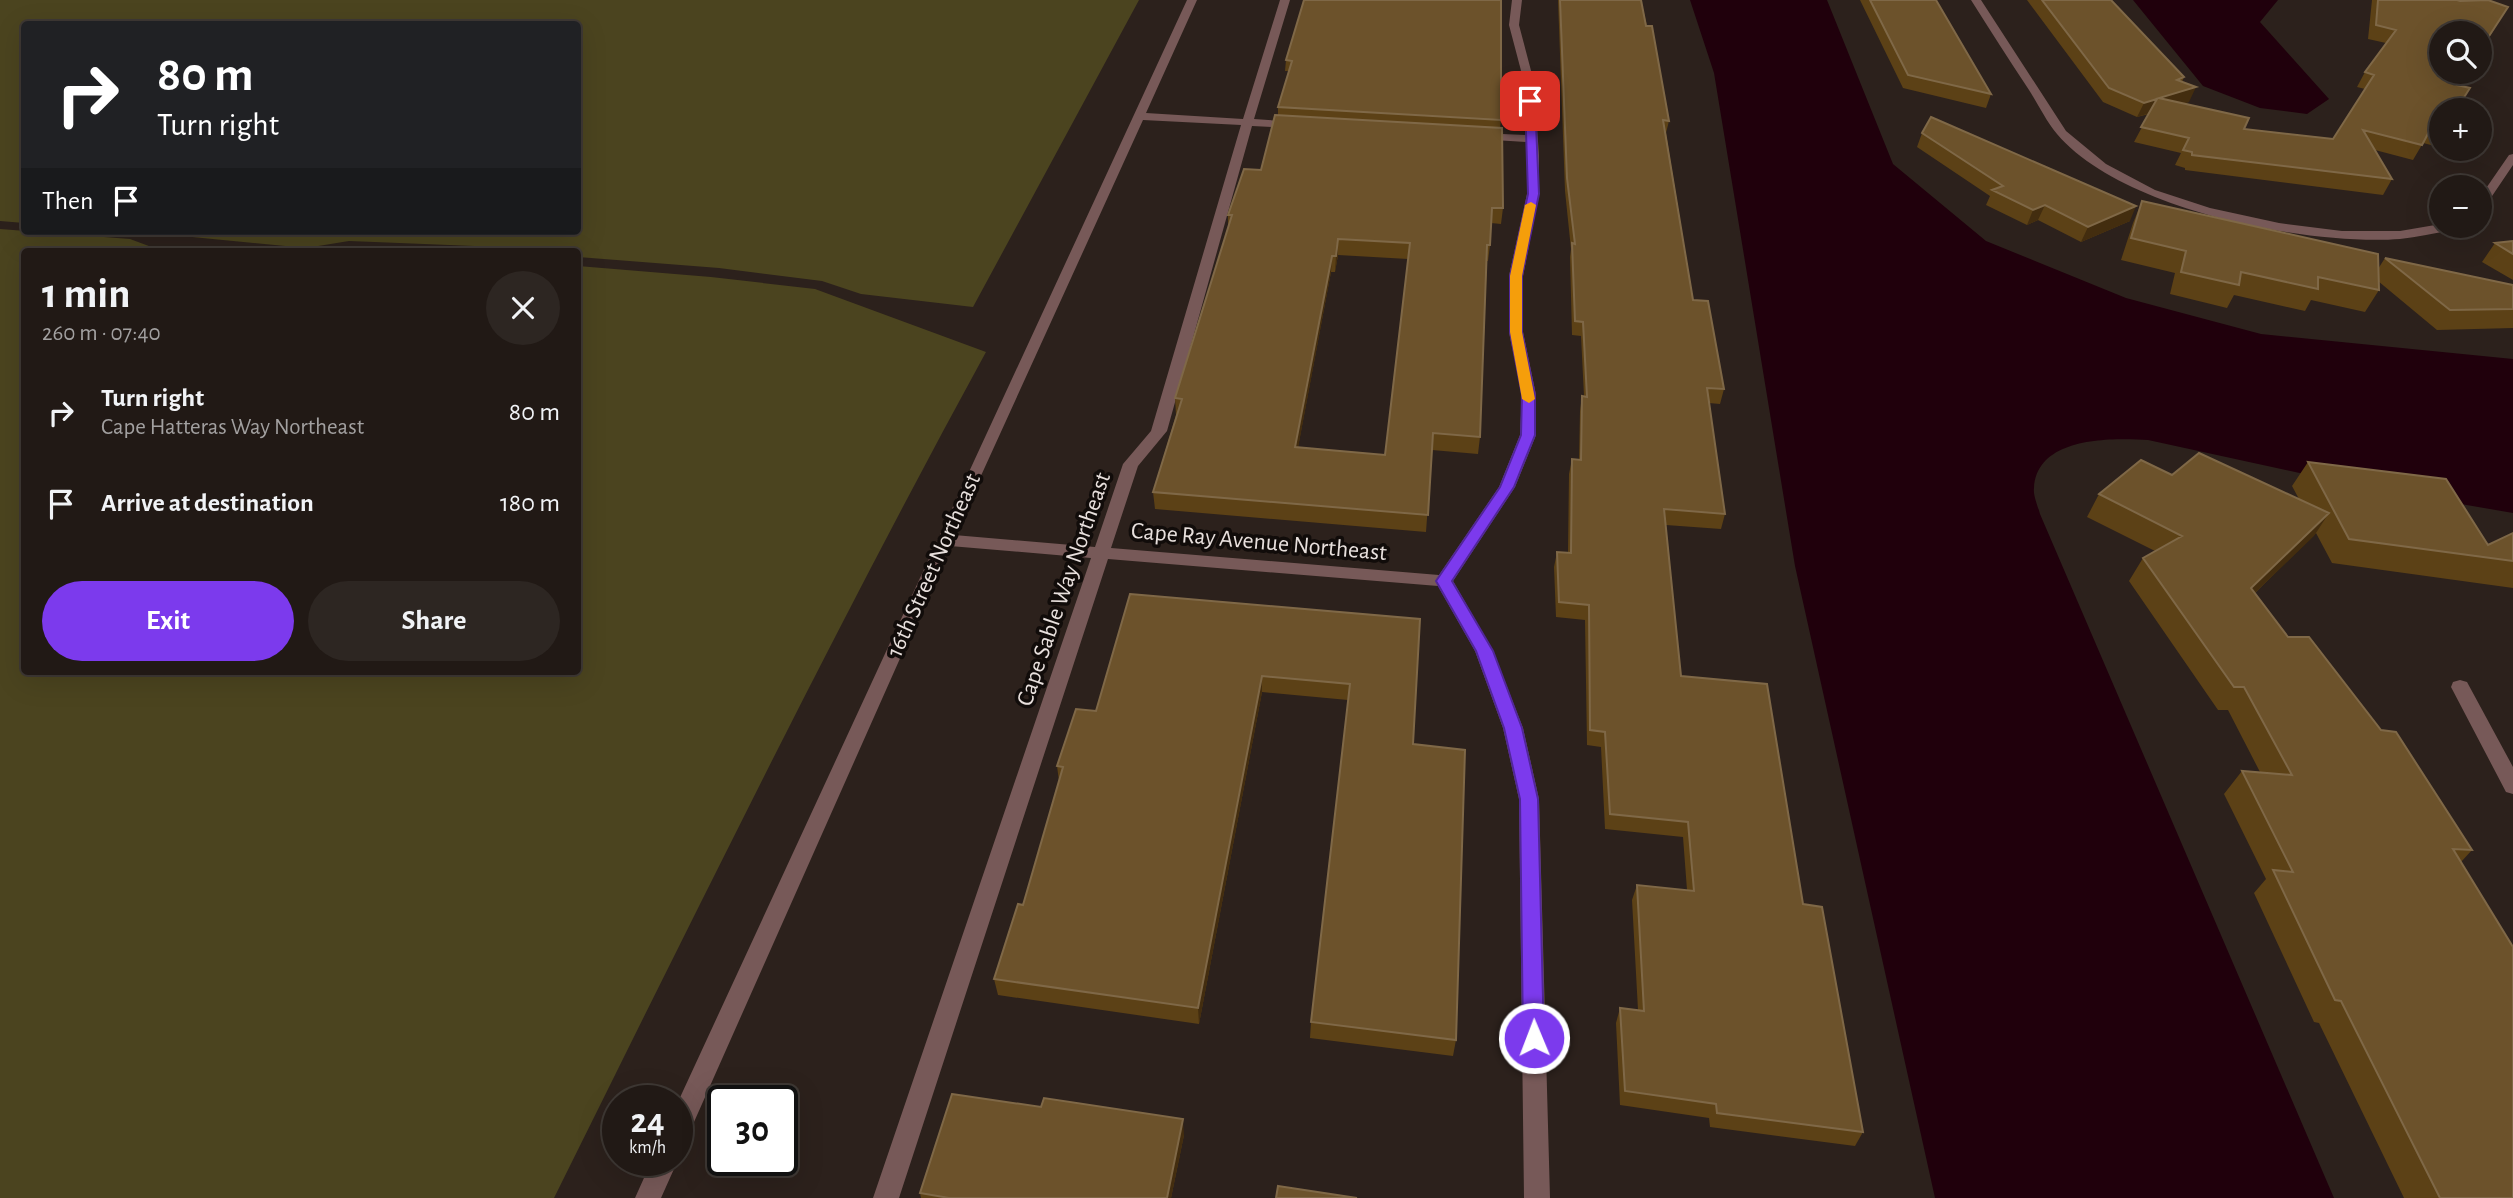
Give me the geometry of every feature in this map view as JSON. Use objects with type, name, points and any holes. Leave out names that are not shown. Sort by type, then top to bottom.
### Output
[{"type":"street","name":"16th Street Northeast","points":[[693,1097],[1192,0]]},
{"type":"street","name":"Cape Sable Way Northeast","points":[[886,1198],[1131,464],[1139,458],[1159,431],[1206,260],[1285,0]]},
{"type":"street","points":[[1517,0],[1514,25],[1530,82],[1533,194],[1516,276],[1516,332],[1529,395],[1528,435],[1507,487],[1444,581],[1484,651],[1513,728],[1529,799],[1537,1198]]},
{"type":"street","points":[[1976,0],[2063,133],[2102,166],[2151,193],[2207,211],[2279,227],[2342,235],[2400,235],[2429,230]]},
{"type":"street","points":[[1139,116],[1302,125]]},
{"type":"street","points":[[1464,135],[1531,139]]},
{"type":"street","points":[[2492,188],[2513,157]]},
{"type":"street","name":"Cape Ray Avenue Northeast","points":[[944,540],[1444,581]]},
{"type":"street","points":[[2460,687],[2513,786]]},
{"type":"street","points":[[648,1198],[657,1176]]},
{"type":"shaded area","points":[[0,0],[1139,0],[973,307],[861,294],[822,281],[719,268],[581,257],[581,248],[492,248],[349,241],[306,248],[172,235],[581,235],[581,21],[21,21],[21,223],[0,221]]},
{"type":"shaded area","points":[[1690,0],[1827,0],[1893,164],[1986,241],[2126,298],[2261,334],[2513,359],[2513,513],[2368,488],[2148,440],[2115,439],[2062,449],[2048,458],[2038,471],[2034,488],[2040,514],[2334,1198],[1935,1198],[1795,566],[1714,73]]},
{"type":"shaded area","points":[[2133,0],[2278,0],[2260,22],[2329,99],[2307,114],[2260,108],[2203,86]]},
{"type":"shaded area","points":[[0,229],[21,231],[21,235],[130,239],[154,248],[21,248],[21,675],[581,675],[581,266],[815,289],[986,352],[820,667],[610,1085],[602,1085],[602,1102],[554,1198],[0,1198]]},
{"type":"building","points":[[1304,0],[1501,0],[1501,120],[1278,107],[1292,61],[1286,60]]},
{"type":"building","points":[[1560,0],[1641,0],[1646,26],[1652,26],[1669,121],[1663,120],[1693,300],[1708,301],[1724,389],[1707,388],[1725,514],[1664,509],[1681,676],[1767,684],[1803,904],[1822,907],[1863,1132],[1717,1113],[1716,1104],[1625,1091],[1620,1008],[1644,1011],[1637,885],[1694,891],[1688,822],[1610,814],[1605,732],[1590,730],[1589,605],[1559,602],[1557,552],[1571,553],[1572,459],[1581,460],[1582,396],[1587,397],[1583,322],[1575,321],[1572,243],[1575,244],[1567,178]]},
{"type":"building","points":[[1870,0],[1936,0],[1991,94],[1908,75]]},
{"type":"building","points":[[2042,0],[2111,0],[2184,77],[2177,80],[2196,87],[2159,98],[2249,118],[2244,129],[2333,139],[2374,75],[2365,72],[2396,30],[2376,25],[2378,0],[2488,0],[2508,7],[2492,32],[2492,21],[2429,21],[2429,84],[2458,84],[2470,88],[2464,98],[2429,98],[2429,132],[2422,145],[2363,130],[2392,179],[2192,155],[2192,152],[2183,150],[2189,138],[2141,127],[2157,99],[2144,103],[2109,88]]},
{"type":"building","points":[[1275,115],[1502,128],[1503,208],[1492,208],[1490,245],[1487,245],[1480,437],[1433,433],[1428,515],[1153,492],[1182,399],[1175,398],[1232,215],[1228,215],[1244,169],[1261,170]],"holes":[[[1338,239],[1410,243],[1385,455],[1295,447],[1332,256],[1336,256]]]},
{"type":"building","points":[[1931,117],[2136,206],[2088,227],[2045,205],[2033,210],[1992,190],[2003,186],[1922,133]]},
{"type":"building","points":[[2142,201],[2378,254],[2379,290],[2318,277],[2318,289],[2241,272],[2239,285],[2181,272],[2186,251],[2131,238]]},
{"type":"building","points":[[2513,241],[2513,254],[2495,243]]},
{"type":"building","points":[[2385,258],[2513,285],[2513,309],[2450,310]]},
{"type":"building","points":[[2199,453],[2329,513],[2251,588],[2288,637],[2309,637],[2381,730],[2396,732],[2472,850],[2453,849],[2513,947],[2513,1198],[2440,1198],[2341,1001],[2335,1000],[2273,870],[2293,872],[2242,771],[2292,775],[2244,687],[2234,687],[2143,558],[2182,536],[2099,494],[2141,460],[2172,475]]},
{"type":"building","points":[[2308,462],[2446,479],[2488,545],[2513,533],[2513,561],[2349,539]]},
{"type":"building","points":[[1130,594],[1420,619],[1413,744],[1465,750],[1456,1040],[1311,1022],[1350,684],[1262,676],[1198,1008],[994,979],[1018,904],[1023,905],[1063,767],[1057,766],[1076,709],[1096,711]]},
{"type":"building","points":[[952,1094],[1041,1107],[1044,1098],[1183,1119],[1167,1198],[949,1198],[920,1193]]},
{"type":"building","points":[[1278,1186],[1357,1198],[1276,1198]]},
{"type":"slow traffic","points":[[1529,399],[1516,332],[1516,276],[1531,205]]},
{"type":"route","points":[[1530,101],[1533,194],[1516,276],[1516,332],[1529,395],[1528,435],[1507,487],[1444,581],[1484,651],[1513,728],[1529,799],[1534,1038]]}]
